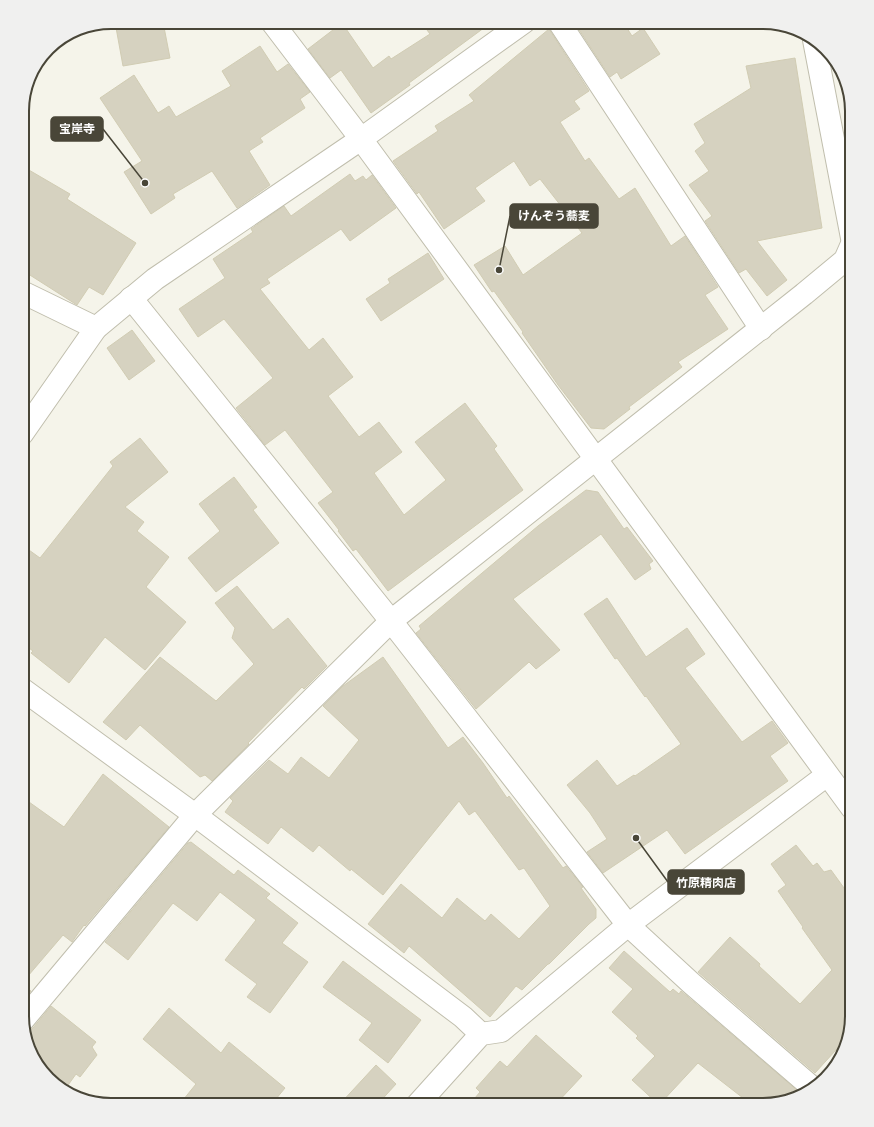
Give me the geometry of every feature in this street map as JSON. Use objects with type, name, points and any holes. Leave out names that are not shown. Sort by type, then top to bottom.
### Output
[{"type":"street","points":[[277,29],[361,139],[845,799]]},
{"type":"street","points":[[29,424],[96,328],[131,298],[155,279],[361,139],[514,29]]},
{"type":"street","points":[[564,29],[761,329]]},
{"type":"street","points":[[816,48],[845,202]]},
{"type":"street","points":[[29,1013],[195,815],[391,621],[845,262]]},
{"type":"street","points":[[29,295],[96,328]]},
{"type":"street","points":[[131,298],[391,621],[628,925],[691,983],[809,1084]]},
{"type":"street","points":[[29,694],[195,815],[463,1017],[481,1034]]},
{"type":"street","points":[[423,1098],[481,1034],[501,1031],[628,925],[827,775]]},
{"type":"building","points":[[116,29],[164,29],[170,58],[123,66]]},
{"type":"building","points":[[334,29],[346,29],[373,68],[389,56],[391,59],[430,34],[426,29],[482,29],[371,113],[341,70],[330,78],[308,49]]},
{"type":"building","points":[[549,29],[589,91],[574,101],[580,109],[560,122],[585,161],[589,158],[619,199],[635,188],[671,246],[685,236],[718,287],[705,295],[728,329],[678,362],[682,367],[629,407],[630,409],[604,429],[591,428],[558,385],[522,333],[523,332],[494,291],[492,292],[474,265],[505,246],[523,275],[582,233],[540,179],[530,186],[514,161],[475,188],[485,201],[444,229],[419,192],[417,194],[393,161],[438,131],[435,126],[474,101],[469,95]]},
{"type":"building","points":[[579,29],[628,29],[632,36],[644,29],[660,54],[621,79],[617,72],[610,77]]},
{"type":"building","points":[[260,46],[277,72],[288,64],[310,92],[300,99],[305,108],[260,138],[263,142],[249,151],[270,185],[237,208],[212,171],[173,194],[175,198],[151,214],[124,172],[142,161],[100,98],[134,75],[158,113],[169,106],[176,117],[231,86],[222,71]]},
{"type":"building","points":[[795,58],[822,228],[757,241],[787,280],[767,296],[746,269],[739,273],[705,221],[712,216],[689,185],[709,171],[695,151],[705,143],[694,124],[751,88],[746,66]]},
{"type":"building","points":[[29,170],[70,194],[67,199],[136,243],[103,295],[89,287],[77,305],[29,274]]},
{"type":"building","points":[[350,174],[355,181],[363,176],[366,180],[372,175],[396,208],[350,241],[341,229],[267,279],[270,283],[260,289],[309,350],[323,338],[353,377],[328,396],[359,437],[379,422],[402,452],[374,473],[404,515],[446,480],[415,442],[465,403],[497,446],[494,449],[523,490],[388,591],[356,549],[353,551],[318,503],[333,492],[285,430],[265,445],[236,408],[273,378],[224,319],[198,337],[179,309],[225,278],[213,259],[253,232],[251,229],[284,206],[291,216]]},
{"type":"building","points":[[428,253],[444,279],[381,321],[366,299],[390,283],[388,279]]},
{"type":"building","points":[[132,330],[155,361],[129,380],[107,348]]},
{"type":"building","points":[[140,438],[168,472],[125,507],[144,522],[137,531],[169,557],[146,587],[186,622],[145,670],[105,637],[69,683],[31,653],[33,651],[29,648],[29,550],[40,558],[113,466],[110,462]]},
{"type":"building","points":[[234,477],[257,507],[253,510],[279,543],[216,592],[188,558],[220,531],[199,504]]},
{"type":"building","points":[[586,490],[598,492],[624,529],[627,527],[653,561],[649,564],[651,569],[635,580],[601,534],[513,599],[560,650],[536,669],[529,662],[476,709],[416,633],[421,629],[419,626],[538,526]]},
{"type":"building","points":[[237,586],[273,630],[288,618],[327,666],[304,689],[302,687],[212,781],[205,775],[200,777],[140,725],[126,740],[103,722],[160,657],[216,701],[254,664],[232,638],[235,628],[215,603]]},
{"type":"building","points":[[607,598],[646,657],[687,628],[705,654],[685,668],[742,742],[772,721],[788,743],[770,756],[788,781],[685,854],[667,830],[603,873],[587,852],[607,839],[590,813],[567,785],[597,760],[617,786],[634,775],[635,776],[681,744],[617,658],[615,659],[584,614]]},
{"type":"building","points":[[383,657],[448,748],[463,737],[507,798],[509,796],[563,868],[566,866],[583,887],[581,888],[596,909],[596,918],[522,990],[516,986],[490,1017],[409,946],[404,953],[368,924],[401,884],[442,918],[457,898],[485,921],[491,914],[519,939],[550,906],[524,868],[519,870],[475,811],[469,815],[459,801],[383,895],[351,869],[350,871],[319,845],[313,852],[281,827],[268,844],[225,812],[233,801],[230,798],[269,760],[288,774],[301,757],[329,778],[359,740],[323,706],[343,686]]},
{"type":"building","points":[[103,774],[169,827],[85,926],[84,925],[72,942],[63,935],[29,975],[29,802],[64,827]]},
{"type":"building","points":[[191,842],[234,875],[238,870],[270,894],[266,898],[298,923],[282,943],[308,962],[270,1013],[247,997],[257,984],[225,960],[256,920],[220,892],[197,921],[173,903],[128,960],[105,942],[188,843]]},
{"type":"building","points":[[796,845],[813,866],[817,863],[824,872],[831,870],[845,889],[845,1022],[840,1046],[815,1073],[698,972],[730,937],[760,964],[759,966],[800,1004],[832,970],[778,891],[786,885],[771,864]]},
{"type":"building","points":[[624,951],[670,992],[673,989],[679,994],[681,991],[797,1091],[774,1097],[743,1098],[698,1063],[666,1098],[651,1098],[632,1080],[655,1056],[636,1038],[638,1036],[612,1012],[633,989],[609,968]]},
{"type":"building","points":[[343,961],[421,1020],[388,1063],[359,1040],[372,1023],[323,987]]},
{"type":"building","points":[[51,1006],[96,1042],[92,1047],[97,1055],[80,1077],[76,1074],[68,1086],[53,1074],[43,1062],[33,1043],[30,1030]]},
{"type":"building","points":[[169,1008],[221,1053],[229,1042],[285,1088],[277,1098],[185,1098],[196,1084],[143,1039]]},
{"type":"building","points":[[536,1035],[582,1076],[562,1098],[475,1098],[480,1092],[476,1088],[500,1061],[507,1067]]},
{"type":"building","points":[[376,1065],[396,1084],[383,1098],[345,1098]]},
{"type":"place","name":"宝岸寺","points":[[145,183]]},
{"type":"place","name":"けんぞう蕎麦","points":[[499,270]]},
{"type":"place","name":"竹原精肉店","points":[[636,838]]}]
